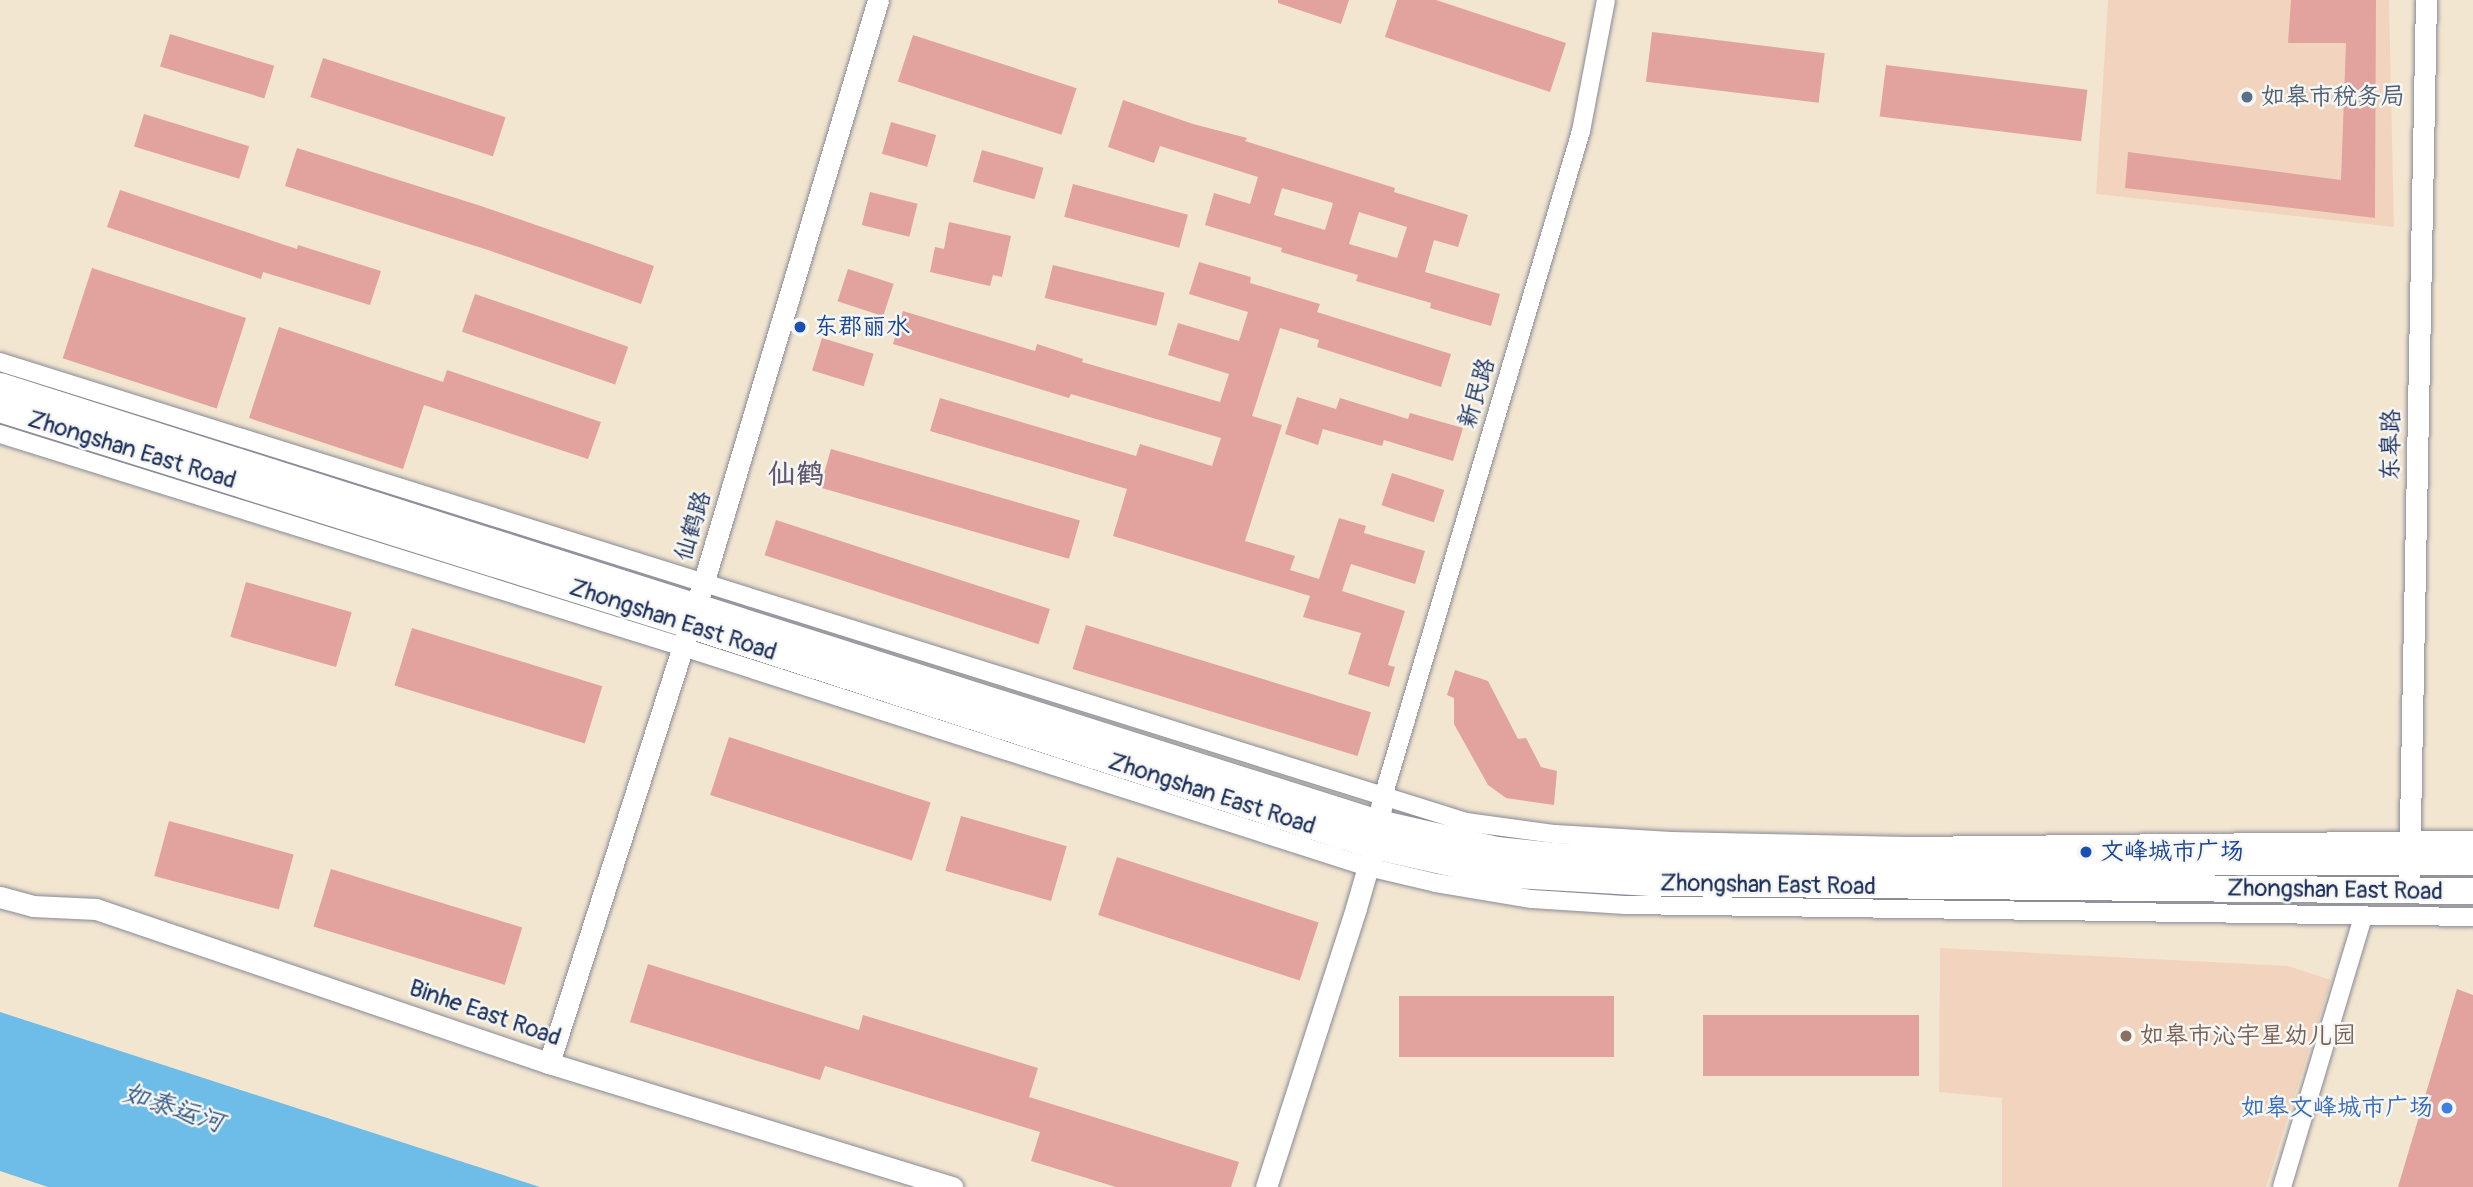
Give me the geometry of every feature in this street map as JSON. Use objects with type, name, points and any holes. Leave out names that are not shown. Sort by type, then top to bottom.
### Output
[{"type":"main road","name":"Zhongshan East Road","points":[[0,386],[693,615],[1373,846],[1499,874],[1651,883],[2473,891]]},
{"type":"main road","name":"Zhongshan East Road","points":[[0,408],[693,615]]},
{"type":"main road","name":"Zhongshan East Road","points":[[1373,846],[1497,850],[1643,860],[2409,850],[2473,862]]},
{"type":"street","name":"仙鹤路","points":[[549,1063],[693,615],[878,0]]},
{"type":"street","name":"新民路","points":[[1383,797],[1581,131],[1605,0]]},
{"type":"street","name":"东皋路","points":[[2408,891],[2426,0]]},
{"type":"street","points":[[0,362],[693,615],[1532,899],[1625,905],[2473,917]]},
{"type":"street","points":[[0,434],[1383,797],[1466,822],[1555,834],[1671,841],[1906,846],[2409,850],[2473,840]]},
{"type":"street","points":[[1266,1187],[1373,846],[1383,797]]},
{"type":"street","name":"Binhe East Road","points":[[0,897],[33,906],[96,909],[549,1063],[952,1187]]},
{"type":"street","points":[[2281,1187],[2363,917]]},
{"type":"shaded area","name":"如皋市税务局","points":[[2108,0],[2389,0],[2394,227],[2096,194]]},
{"type":"shaded area","name":"如皋市沁宇星幼儿园","points":[[1940,948],[2288,966],[2331,980],[2266,1187],[2002,1187],[2002,1098],[1939,1092]]},
{"type":"water","name":"如泰运河","points":[[0,1012],[540,1187],[48,1187],[0,1171]]},
{"type":"building","points":[[1278,0],[1349,0],[1341,24],[1278,3]]},
{"type":"building","points":[[1397,0],[1436,0],[1566,43],[1550,92],[1385,37]]},
{"type":"building","points":[[2291,0],[2376,0],[2375,218],[2125,188],[2128,152],[2341,180],[2346,43],[2288,43]]},
{"type":"building","points":[[1652,32],[1825,53],[1819,103],[1646,82]]},
{"type":"building","points":[[170,34],[274,66],[264,98],[160,67]]},
{"type":"building","points":[[913,35],[1077,88],[1061,135],[898,82]]},
{"type":"building","points":[[323,58],[506,117],[493,156],[310,97]]},
{"type":"building","points":[[1886,65],[2087,90],[2081,141],[1880,117]]},
{"type":"building","points":[[1123,100],[1193,124],[1247,138],[1245,141],[1395,188],[1394,192],[1468,215],[1458,247],[1434,240],[1425,272],[1500,294],[1491,326],[1430,308],[1431,303],[1356,281],[1358,275],[1281,252],[1282,248],[1205,225],[1214,193],[1250,204],[1258,177],[1160,146],[1154,163],[1108,147]],"holes":[[[1282,188],[1333,203],[1325,230],[1274,215]],[[1359,212],[1407,227],[1397,258],[1349,244]]]},
{"type":"building","points":[[144,114],[249,146],[239,179],[134,147]]},
{"type":"building","points":[[891,122],[936,135],[927,167],[882,154]]},
{"type":"building","points":[[297,148],[481,206],[654,266],[641,304],[488,250],[285,186]]},
{"type":"building","points":[[982,150],[1044,168],[1034,199],[973,182]]},
{"type":"building","points":[[1073,184],[1188,215],[1179,248],[1064,217]]},
{"type":"building","points":[[120,190],[297,249],[298,245],[381,271],[370,305],[263,272],[261,279],[107,227]]},
{"type":"building","points":[[870,192],[918,204],[909,237],[862,225]]},
{"type":"building","points":[[949,222],[1011,236],[1002,277],[993,275],[990,286],[930,272],[935,247],[944,249]]},
{"type":"building","points":[[1199,262],[1251,277],[1250,283],[1320,304],[1317,312],[1451,354],[1441,387],[1317,347],[1319,340],[1280,328],[1252,416],[1282,425],[1245,541],[1295,556],[1290,570],[1319,579],[1339,518],[1366,526],[1364,533],[1425,551],[1415,584],[1351,564],[1342,591],[1405,611],[1388,665],[1395,667],[1389,687],[1348,674],[1361,633],[1303,617],[1310,596],[1113,536],[1127,489],[930,431],[940,398],[1136,456],[1140,444],[1212,466],[1221,438],[1071,394],[1069,398],[893,344],[903,311],[1035,351],[1037,344],[1083,359],[1082,362],[1220,402],[1229,374],[1168,355],[1178,323],[1239,341],[1248,312],[1189,294]]},
{"type":"building","points":[[1053,265],[1165,293],[1156,326],[1045,298]]},
{"type":"building","points":[[92,268],[246,318],[217,408],[63,358]]},
{"type":"building","points":[[848,269],[894,284],[883,316],[837,301]]},
{"type":"building","points":[[475,294],[628,347],[615,385],[462,332]]},
{"type":"building","points":[[279,327],[443,382],[447,370],[601,422],[588,459],[424,405],[403,469],[249,418]]},
{"type":"building","points":[[822,338],[874,354],[864,386],[812,371]]},
{"type":"building","points":[[1297,397],[1336,409],[1340,398],[1408,419],[1410,413],[1463,428],[1453,461],[1384,440],[1382,446],[1323,429],[1318,445],[1285,434]]},
{"type":"building","points":[[831,449],[1080,520],[1069,559],[820,487]]},
{"type":"building","points":[[1392,473],[1444,490],[1434,522],[1381,505]]},
{"type":"building","points":[[776,520],[1050,609],[1038,644],[765,555]]},
{"type":"building","points":[[246,582],[352,612],[336,667],[230,637]]},
{"type":"building","points":[[1086,625],[1371,712],[1358,756],[1073,669]]},
{"type":"building","points":[[412,628],[602,686],[585,744],[394,685]]},
{"type":"building","points":[[1455,670],[1488,681],[1518,739],[1526,738],[1541,767],[1557,771],[1554,805],[1506,798],[1488,785],[1454,724],[1454,698],[1447,695]]},
{"type":"building","points":[[729,737],[931,803],[912,861],[710,795]]},
{"type":"building","points":[[961,816],[1067,846],[1051,901],[945,871]]},
{"type":"building","points":[[169,821],[294,854],[279,909],[154,876]]},
{"type":"building","points":[[1117,857],[1319,923],[1300,981],[1098,915]]},
{"type":"building","points":[[331,869],[522,927],[505,985],[313,926]]},
{"type":"building","points":[[648,964],[859,1030],[863,1015],[1038,1068],[1029,1097],[1239,1162],[1231,1187],[1116,1187],[1031,1161],[1040,1132],[825,1066],[820,1080],[630,1022]]},
{"type":"building","name":"如皋文峰城市广场","points":[[2457,989],[2473,995],[2473,1187],[2398,1187]]},
{"type":"building","points":[[1399,996],[1614,996],[1614,1057],[1399,1057]]},
{"type":"building","points":[[1703,1015],[1919,1015],[1919,1076],[1703,1076]]},
{"type":"place","name":"如皋市税务局","points":[[2247,97]]},
{"type":"place","name":"东郡丽水","points":[[800,327]]},
{"type":"place","name":"文峰城市广场","points":[[2086,852]]},
{"type":"place","name":"如皋市沁宇星幼儿园","points":[[2126,1036]]},
{"type":"place","name":"如皋文峰城市广场","points":[[2447,1108]]},
{"type":"district","name":"仙鹤","points":[[796,475]]}]
